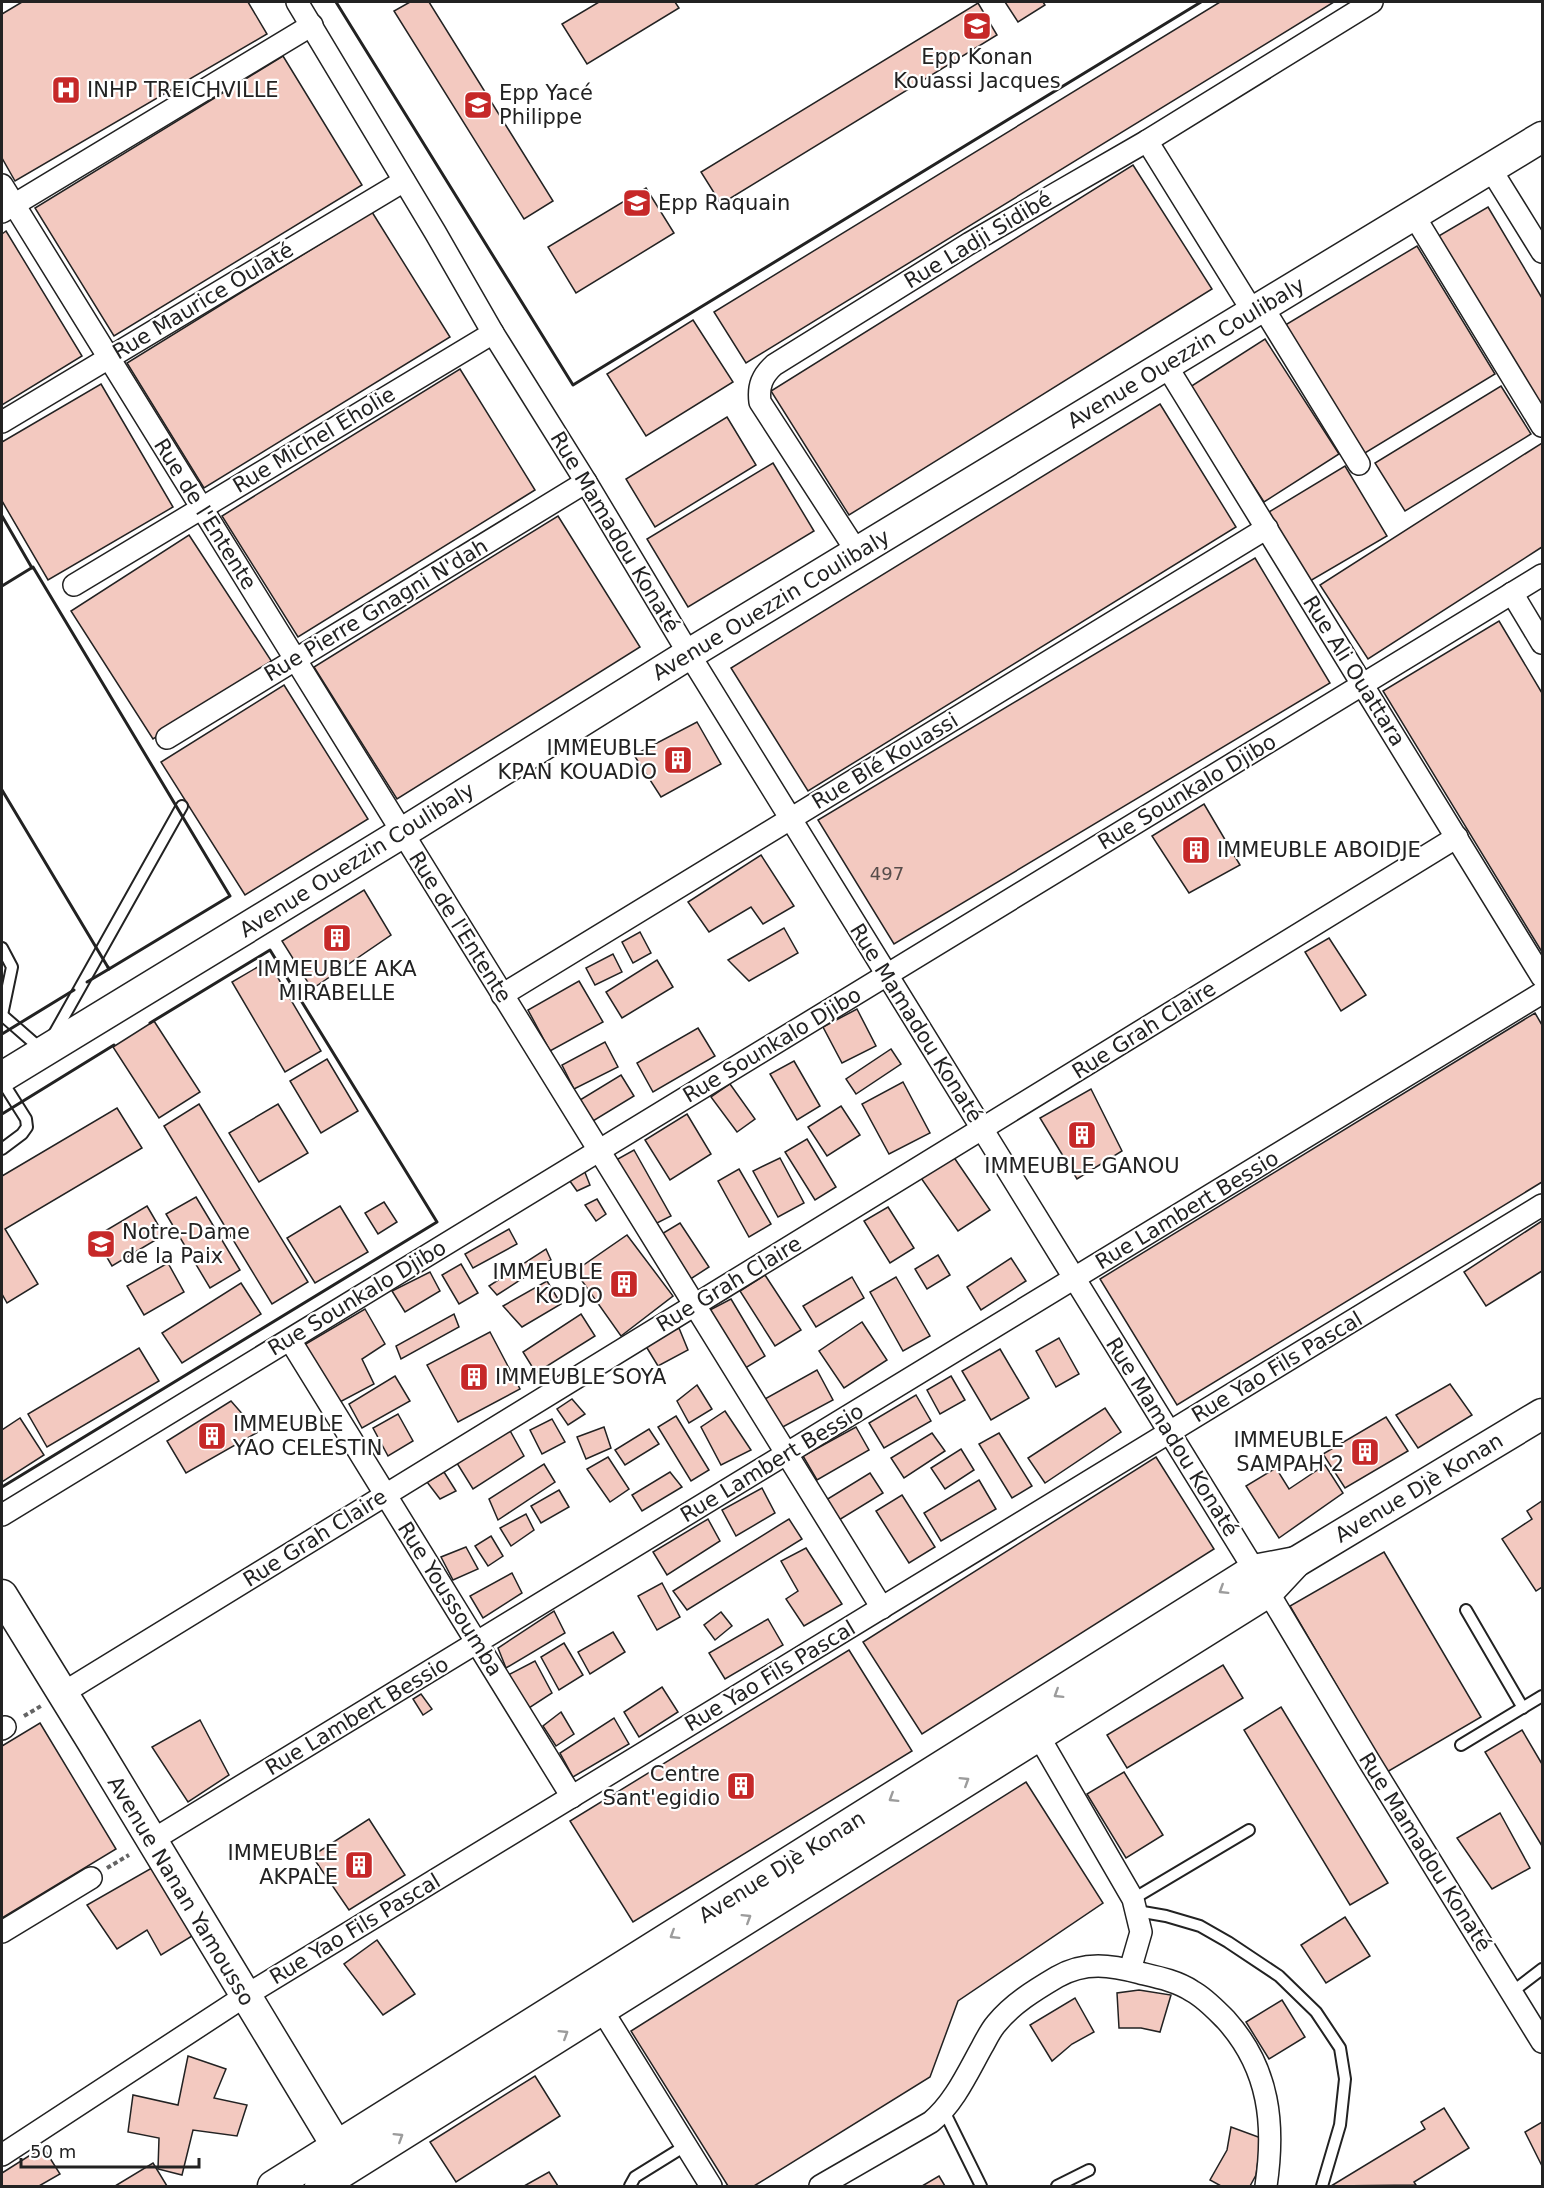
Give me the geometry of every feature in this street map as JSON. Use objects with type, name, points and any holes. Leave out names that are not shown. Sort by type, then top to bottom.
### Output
[{"type":"street","name":"Rue Mamadou Konaté","points":[[297,2],[493,333],[1542,2042]]},
{"type":"street","name":"Rue Ladji Sidibé","points":[[857,552],[760,402],[759,388],[764,374],[774,365],[970,243],[1147,141],[1372,2]]},
{"type":"street","points":[[8,209],[312,25]]},
{"type":"street","name":"Avenue Ouezzin Coulibaly","points":[[2,1079],[689,654],[1542,137]]},
{"type":"street","points":[[1147,141],[1359,464]]},
{"type":"street","points":[[1490,168],[1542,252]]},
{"type":"street","name":"Rue Maurice Oulaté","points":[[2,422],[404,181]]},
{"type":"street","name":"Rue de l'Entente","points":[[2,185],[8,209],[108,358],[882,1608]]},
{"type":"street","points":[[1413,214],[1542,426]]},
{"type":"street","name":"Rue Michel Eholie","points":[[74,585],[493,333]]},
{"type":"street","name":"Rue Ali Ouattara","points":[[1166,365],[1542,976]]},
{"type":"street","name":"Rue Pierre Gnagni N'dah","points":[[167,738],[586,482]]},
{"type":"street","name":"Rue Blé Kouassi","points":[[502,995],[1267,528]]},
{"type":"street","name":"Rue Sounkalo Djibo","points":[[2,1515],[1542,575]]},
{"type":"street","points":[[1512,593],[1542,643]]},
{"type":"street","name":"Rue Grah Claire","points":[[63,1694],[1457,837]]},
{"type":"street","name":"Rue Lambert Bessio","points":[[151,1841],[1542,993]]},
{"type":"street","name":"Rue Yao Fils Pascal","points":[[2,2155],[245,1996],[1542,1205]]},
{"type":"street","name":"Rue Youssoumba","points":[[290,1340],[572,1797]]},
{"type":"street","name":"Avenue Djè Konan","points":[[320,2187],[1261,1581],[1542,1414]]},
{"type":"street","name":"Avenue Djè Konan","points":[[273,2187],[349,2168],[1038,1735],[1261,1581]]},
{"type":"street","name":"Avenue Nanan Yamousso","points":[[2,1595],[349,2168]]},
{"type":"street","points":[[1038,1735],[1135,1905],[1141,1932],[1130,1970]]},
{"type":"street","points":[[2,1932],[91,1878]]},
{"type":"street","points":[[820,2187],[931,2122],[944,2111],[995,2025],[1018,2002],[1060,1975],[1080,1968],[1109,1965],[1163,1979],[1192,1990],[1235,2030],[1254,2060],[1264,2086],[1271,2153],[1266,2187]]},
{"type":"street","points":[[602,2010],[711,2187]]},
{"type":"lane","points":[[2,948],[12,967],[2,1015],[44,1052],[182,806]]},
{"type":"lane","points":[[2,1079],[26,1119],[27,1127],[22,1134],[2,1149]]},
{"type":"lane","points":[[1466,1610],[1523,1708]]},
{"type":"lane","points":[[1461,1745],[1542,1696]]},
{"type":"lane","points":[[1135,1905],[1249,1830]]},
{"type":"lane","points":[[1135,1905],[1200,1926],[1279,1977],[1316,2012],[1340,2048],[1346,2079],[1340,2125],[1322,2187]]},
{"type":"lane","points":[[1512,1992],[1542,1969]]},
{"type":"lane","points":[[944,2111],[981,2187]]},
{"type":"lane","points":[[630,2187],[635,2177],[685,2146]]},
{"type":"lane","points":[[1058,2187],[1089,2170]]},
{"type":"path","points":[[3,1728],[63,1694]]},
{"type":"path","points":[[91,1878],[151,1841]]},
{"type":"building","points":[[22,2],[248,2],[267,34],[15,181],[2,158],[2,14]]},
{"type":"building","points":[[410,2],[429,2],[553,201],[524,219],[394,11]]},
{"type":"building","points":[[599,2],[675,2],[679,8],[587,64],[562,24]]},
{"type":"building","points":[[1005,2],[1043,2],[1045,5],[1018,22]]},
{"type":"building","points":[[1220,2],[1334,2],[746,363],[714,312]]},
{"type":"building","points":[[978,3],[997,35],[721,204],[701,172]]},
{"type":"building","points":[[283,56],[362,185],[114,336],[35,208]]},
{"type":"building","points":[[1133,165],[1212,289],[849,515],[771,391]]},
{"type":"building","points":[[646,188],[674,233],[576,293],[548,247]]},
{"type":"building","points":[[1488,207],[1542,298],[1542,416],[1437,237]]},
{"type":"building","points":[[372,212],[450,337],[204,488],[127,363]]},
{"type":"building","points":[[6,231],[82,356],[2,405],[2,234]]},
{"type":"building","points":[[1417,246],[1495,374],[1360,456],[1282,327]]},
{"type":"building","points":[[693,320],[733,382],[646,436],[607,374]]},
{"type":"building","points":[[1265,339],[1339,454],[1264,502],[1190,387]]},
{"type":"building","points":[[460,369],[535,490],[298,637],[222,516]]},
{"type":"building","points":[[101,384],[173,507],[48,580],[2,501],[2,442]]},
{"type":"building","points":[[1501,386],[1531,434],[1405,511],[1375,463]]},
{"type":"building","points":[[1160,404],[1236,527],[808,791],[731,668]]},
{"type":"building","points":[[727,417],[756,465],[655,527],[626,479]]},
{"type":"building","points":[[1542,443],[1542,547],[1368,659],[1320,585]]},
{"type":"building","points":[[773,463],[814,531],[688,607],[647,539]]},
{"type":"building","points":[[1345,466],[1387,536],[1310,581],[1269,512]]},
{"type":"building","points":[[558,516],[640,647],[397,799],[314,667]]},
{"type":"building","points":[[189,535],[272,662],[153,739],[71,611]]},
{"type":"building","points":[[1255,558],[1330,683],[894,944],[818,820]]},
{"type":"building","points":[[1499,621],[1542,693],[1542,952],[1383,691]]},
{"type":"building","points":[[284,685],[368,819],[245,895],[161,762]]},
{"type":"building","name":"IMMEUBLE KPAN KOUADIO","points":[[697,722],[721,764],[661,797],[634,755]]},
{"type":"building","name":"IMMEUBLE ABOIDJE","points":[[1204,804],[1240,865],[1189,893],[1152,836]]},
{"type":"building","points":[[761,855],[794,906],[763,924],[751,907],[709,932],[688,902]]},
{"type":"building","name":"IMMEUBLE AKA MIRABELLE","points":[[364,890],[391,935],[312,989],[282,941]]},
{"type":"building","points":[[784,928],[798,953],[749,981],[728,960]]},
{"type":"building","points":[[640,932],[651,953],[633,963],[622,942]]},
{"type":"building","points":[[1329,938],[1366,995],[1341,1011],[1305,952]]},
{"type":"building","points":[[613,954],[622,972],[595,985],[586,968]]},
{"type":"building","points":[[657,960],[673,987],[622,1018],[606,992]]},
{"type":"building","points":[[268,961],[321,1051],[285,1072],[232,982]]},
{"type":"building","points":[[579,981],[603,1022],[550,1051],[528,1010]]},
{"type":"building","points":[[857,1009],[876,1046],[842,1063],[823,1027]]},
{"type":"building","points":[[1535,1013],[1542,1025],[1542,1182],[1177,1405],[1100,1279]]},
{"type":"building","points":[[154,1021],[200,1092],[159,1118],[113,1047]]},
{"type":"building","points":[[698,1028],[715,1056],[653,1092],[637,1063]]},
{"type":"building","points":[[605,1042],[618,1067],[574,1089],[562,1065]]},
{"type":"building","points":[[891,1049],[901,1064],[856,1094],[846,1079]]},
{"type":"building","points":[[327,1059],[358,1111],[321,1133],[290,1081]]},
{"type":"building","points":[[794,1061],[820,1106],[797,1120],[770,1074]]},
{"type":"building","points":[[621,1075],[634,1096],[593,1121],[580,1100]]},
{"type":"building","points":[[903,1082],[930,1133],[889,1154],[862,1104]]},
{"type":"building","points":[[730,1084],[755,1119],[737,1132],[711,1097]]},
{"type":"building","name":"IMMEUBLE GANOU","points":[[1091,1089],[1122,1151],[1077,1179],[1040,1118]]},
{"type":"building","points":[[199,1104],[308,1282],[272,1304],[164,1126]]},
{"type":"building","points":[[278,1104],[308,1153],[259,1182],[229,1133]]},
{"type":"building","points":[[841,1106],[860,1135],[827,1156],[808,1127]]},
{"type":"building","points":[[117,1108],[142,1148],[5,1229],[38,1284],[7,1303],[2,1294],[2,1176]]},
{"type":"building","points":[[687,1114],[711,1154],[670,1180],[645,1140]]},
{"type":"building","points":[[807,1139],[836,1187],[815,1200],[785,1152]]},
{"type":"building","points":[[634,1150],[671,1216],[653,1225],[616,1160]]},
{"type":"building","points":[[953,1156],[990,1210],[958,1231],[921,1178]]},
{"type":"building","points":[[780,1158],[804,1203],[778,1217],[753,1171]]},
{"type":"building","points":[[739,1169],[771,1224],[749,1237],[718,1181]]},
{"type":"building","points":[[584,1170],[590,1185],[577,1191],[567,1177]]},
{"type":"building","points":[[196,1197],[240,1270],[210,1288],[166,1214]]},
{"type":"building","points":[[597,1199],[606,1214],[596,1221],[585,1205]]},
{"type":"building","points":[[384,1202],[397,1222],[378,1234],[365,1213]]},
{"type":"building","points":[[147,1206],[164,1235],[112,1266],[95,1237]]},
{"type":"building","points":[[340,1206],[368,1252],[315,1283],[287,1238]]},
{"type":"building","points":[[888,1207],[914,1248],[890,1263],[864,1221]]},
{"type":"building","points":[[1542,1221],[1542,1271],[1486,1306],[1464,1272]]},
{"type":"building","points":[[680,1223],[709,1267],[689,1280],[660,1235]]},
{"type":"building","points":[[509,1229],[517,1244],[473,1268],[465,1254]]},
{"type":"building","name":"IMMEUBLE KODJO","points":[[627,1235],[673,1296],[621,1336],[575,1271]]},
{"type":"building","points":[[546,1249],[551,1260],[497,1295],[489,1286]]},
{"type":"building","points":[[938,1255],[950,1275],[927,1289],[915,1269]]},
{"type":"building","points":[[1011,1258],[1026,1281],[981,1310],[967,1287]]},
{"type":"building","points":[[168,1263],[184,1292],[144,1315],[127,1286]]},
{"type":"building","points":[[461,1264],[478,1293],[459,1304],[442,1275]]},
{"type":"building","points":[[430,1272],[440,1291],[405,1312],[392,1291]]},
{"type":"building","points":[[765,1275],[801,1330],[775,1346],[740,1291]]},
{"type":"building","points":[[852,1277],[864,1298],[816,1327],[803,1306]]},
{"type":"building","points":[[896,1277],[930,1336],[903,1351],[870,1292]]},
{"type":"building","points":[[547,1281],[561,1304],[522,1327],[503,1306]]},
{"type":"building","points":[[241,1283],[261,1314],[182,1363],[162,1333]]},
{"type":"building","points":[[731,1299],[765,1356],[742,1370],[708,1311]]},
{"type":"building","points":[[365,1309],[385,1344],[362,1359],[374,1384],[338,1403],[304,1345]]},
{"type":"building","points":[[454,1314],[459,1327],[401,1359],[396,1346]]},
{"type":"building","points":[[581,1314],[595,1336],[536,1373],[523,1352]]},
{"type":"building","points":[[862,1322],[887,1360],[844,1388],[819,1351]]},
{"type":"building","points":[[679,1328],[688,1350],[658,1366],[644,1343]]},
{"type":"building","name":"IMMEUBLE SOYA","points":[[490,1332],[520,1389],[458,1422],[427,1365]]},
{"type":"building","points":[[1059,1338],[1079,1374],[1056,1387],[1036,1351]]},
{"type":"building","points":[[139,1348],[159,1381],[47,1447],[28,1414]]},
{"type":"building","points":[[1000,1349],[1029,1398],[991,1420],[962,1371]]},
{"type":"building","points":[[817,1370],[833,1400],[779,1429],[763,1400]]},
{"type":"building","points":[[395,1376],[410,1401],[362,1428],[349,1404]]},
{"type":"building","points":[[951,1376],[965,1400],[940,1414],[927,1390]]},
{"type":"building","points":[[1450,1384],[1472,1415],[1418,1448],[1396,1415]]},
{"type":"building","points":[[697,1385],[712,1409],[689,1423],[677,1401]]},
{"type":"building","points":[[916,1395],[931,1421],[884,1448],[869,1423]]},
{"type":"building","points":[[572,1399],[585,1414],[568,1425],[557,1409]]},
{"type":"building","name":"IMMEUBLE YAO CELESTIN","points":[[231,1401],[258,1432],[186,1473],[167,1441]]},
{"type":"building","points":[[1105,1408],[1121,1432],[1045,1483],[1028,1458]]},
{"type":"building","points":[[725,1411],[751,1450],[721,1465],[701,1427]]},
{"type":"building","points":[[398,1414],[413,1441],[388,1456],[373,1428]]},
{"type":"building","points":[[676,1416],[709,1470],[691,1481],[658,1427]]},
{"type":"building","name":"IMMEUBLE SAMPAH 2","points":[[1386,1417],[1408,1451],[1345,1488],[1323,1454]]},
{"type":"building","points":[[20,1418],[44,1455],[2,1482],[2,1430]]},
{"type":"building","points":[[552,1419],[565,1442],[542,1454],[530,1430]]},
{"type":"building","points":[[508,1427],[524,1456],[473,1489],[455,1460]]},
{"type":"building","points":[[604,1427],[611,1448],[586,1459],[577,1437]]},
{"type":"building","points":[[856,1427],[869,1450],[817,1480],[803,1456]]},
{"type":"building","points":[[649,1429],[659,1444],[625,1465],[615,1450]]},
{"type":"building","points":[[932,1433],[945,1451],[904,1478],[891,1458]]},
{"type":"building","points":[[999,1433],[1032,1486],[1012,1498],[979,1444]]},
{"type":"building","points":[[961,1449],[974,1470],[945,1489],[931,1468]]},
{"type":"building","points":[[608,1457],[629,1489],[610,1502],[587,1469]]},
{"type":"building","points":[[1156,1457],[1214,1549],[922,1734],[863,1642]]},
{"type":"building","points":[[544,1464],[555,1482],[498,1520],[489,1499]]},
{"type":"building","points":[[1325,1465],[1343,1493],[1279,1538],[1246,1486],[1276,1468],[1289,1489]]},
{"type":"building","points":[[444,1472],[456,1491],[440,1499],[427,1482]]},
{"type":"building","points":[[670,1472],[682,1487],[642,1511],[632,1495]]},
{"type":"building","points":[[870,1473],[883,1493],[839,1520],[826,1500]]},
{"type":"building","points":[[979,1480],[996,1509],[941,1541],[924,1513]]},
{"type":"building","points":[[762,1488],[775,1513],[736,1536],[722,1510]]},
{"type":"building","points":[[559,1490],[569,1507],[541,1523],[531,1506]]},
{"type":"building","points":[[902,1495],[935,1547],[909,1563],[876,1511]]},
{"type":"building","points":[[1542,1501],[1542,1587],[1536,1591],[1502,1539],[1532,1519],[1527,1511]]},
{"type":"building","points":[[526,1514],[534,1530],[511,1546],[500,1528]]},
{"type":"building","points":[[708,1519],[720,1541],[667,1575],[653,1552]]},
{"type":"building","points":[[789,1519],[802,1539],[687,1610],[673,1591]]},
{"type":"building","points":[[491,1536],[503,1556],[488,1566],[475,1546]]},
{"type":"building","points":[[466,1547],[478,1569],[453,1580],[441,1557]]},
{"type":"building","points":[[806,1548],[842,1604],[804,1626],[786,1599],[798,1591],[781,1561]]},
{"type":"building","points":[[1384,1552],[1481,1717],[1387,1772],[1290,1606]]},
{"type":"building","points":[[512,1573],[522,1593],[483,1618],[470,1596]]},
{"type":"building","points":[[662,1583],[680,1617],[657,1630],[638,1596]]},
{"type":"building","points":[[554,1611],[565,1633],[506,1668],[498,1648]]},
{"type":"building","points":[[721,1612],[732,1626],[715,1640],[704,1625]]},
{"type":"building","points":[[768,1619],[783,1645],[725,1679],[709,1653]]},
{"type":"building","points":[[613,1632],[625,1652],[590,1674],[578,1652]]},
{"type":"building","points":[[564,1643],[583,1675],[559,1690],[541,1657]]},
{"type":"building","name":"Centre Sant'egidio","points":[[849,1650],[912,1751],[633,1922],[570,1821]]},
{"type":"building","points":[[535,1661],[552,1693],[529,1708],[508,1675]]},
{"type":"building","points":[[1223,1665],[1243,1698],[1127,1768],[1107,1735]]},
{"type":"building","points":[[662,1687],[678,1712],[639,1737],[624,1712]]},
{"type":"building","points":[[421,1694],[432,1709],[423,1715],[413,1699]]},
{"type":"building","points":[[1281,1707],[1388,1883],[1350,1905],[1244,1730]]},
{"type":"building","points":[[561,1712],[574,1734],[556,1746],[543,1726]]},
{"type":"building","points":[[614,1718],[629,1744],[573,1777],[560,1753]]},
{"type":"building","points":[[200,1720],[229,1775],[188,1802],[152,1747]]},
{"type":"building","points":[[40,1723],[116,1849],[2,1918],[2,1746]]},
{"type":"building","points":[[1522,1730],[1542,1764],[1542,1846],[1485,1752]]},
{"type":"building","points":[[1124,1772],[1163,1835],[1126,1858],[1087,1794]]},
{"type":"building","points":[[1026,1782],[1103,1903],[958,2001],[930,2077],[754,2186],[728,2186],[631,2031]]},
{"type":"building","points":[[1500,1813],[1530,1868],[1492,1889],[1457,1838]]},
{"type":"building","name":"IMMEUBLE AKPALE","points":[[369,1819],[405,1875],[349,1910],[312,1856]]},
{"type":"building","points":[[157,1865],[197,1933],[161,1955],[147,1930],[117,1949],[87,1905]]},
{"type":"building","points":[[1345,1917],[1370,1956],[1326,1983],[1301,1945]]},
{"type":"building","points":[[377,1940],[415,1994],[383,2015],[344,1964]]},
{"type":"building","points":[[1139,1990],[1171,1995],[1160,2032],[1141,2028],[1119,2028],[1117,1993]]},
{"type":"building","points":[[1075,1998],[1094,2032],[1072,2044],[1052,2061],[1030,2025]]},
{"type":"building","points":[[1282,2000],[1305,2037],[1269,2059],[1246,2022]]},
{"type":"building","points":[[188,2056],[226,2069],[214,2098],[247,2105],[237,2136],[193,2130],[182,2175],[158,2169],[159,2138],[128,2132],[133,2095],[178,2105]]},
{"type":"building","points":[[535,2076],[560,2116],[456,2182],[430,2142]]},
{"type":"building","points":[[1444,2108],[1469,2148],[1414,2182],[1416,2185],[1331,2186],[1425,2129],[1421,2122]]},
{"type":"building","points":[[1542,2122],[1542,2166],[1525,2132]]},
{"type":"building","points":[[1231,2127],[1261,2138],[1256,2175],[1250,2186],[1221,2186],[1210,2180],[1227,2150]]},
{"type":"building","points":[[43,2147],[60,2174],[39,2186],[2,2186],[2,2173]]},
{"type":"building","points":[[153,2163],[167,2186],[115,2186]]},
{"type":"building","points":[[549,2172],[558,2186],[524,2186]]},
{"type":"building","points":[[939,2176],[945,2186],[922,2186]]},
{"type":"wall","points":[[336,2],[573,385],[1201,2]]},
{"type":"wall","points":[[2,516],[32,568]]},
{"type":"wall","points":[[2,586],[33,567],[230,896],[109,969],[2,790]]},
{"type":"wall","points":[[2,1487],[437,1222],[270,950],[150,1023]]},
{"type":"wall","points":[[87,982],[109,969],[108,967]]},
{"type":"wall","points":[[2,1034],[74,990]]},
{"type":"wall","points":[[2,1114],[114,1045]]},
{"type":"place","name":"Epp Konan Kouassi Jacques","points":[[977,26]]},
{"type":"place","name":"INHP TREICHVILLE","points":[[66,90]]},
{"type":"place","name":"Epp Yacé Philippe","points":[[478,105]]},
{"type":"place","name":"Epp Raquain","points":[[637,203]]},
{"type":"place","name":"IMMEUBLE KPAN KOUADIO","points":[[678,760]]},
{"type":"place","name":"IMMEUBLE ABOIDJE","points":[[1196,850]]},
{"type":"place","name":"IMMEUBLE AKA MIRABELLE","points":[[337,938]]},
{"type":"place","name":"IMMEUBLE GANOU","points":[[1082,1135]]},
{"type":"place","name":"Notre-Dame de la Paix","points":[[101,1244]]},
{"type":"place","name":"IMMEUBLE KODJO","points":[[624,1284]]},
{"type":"place","name":"IMMEUBLE SOYA","points":[[474,1377]]},
{"type":"place","name":"IMMEUBLE YAO CELESTIN","points":[[212,1436]]},
{"type":"place","name":"IMMEUBLE SAMPAH 2","points":[[1365,1452]]},
{"type":"place","name":"Centre Sant'egidio","points":[[741,1786]]},
{"type":"place","name":"IMMEUBLE AKPALE","points":[[359,1865]]}]
